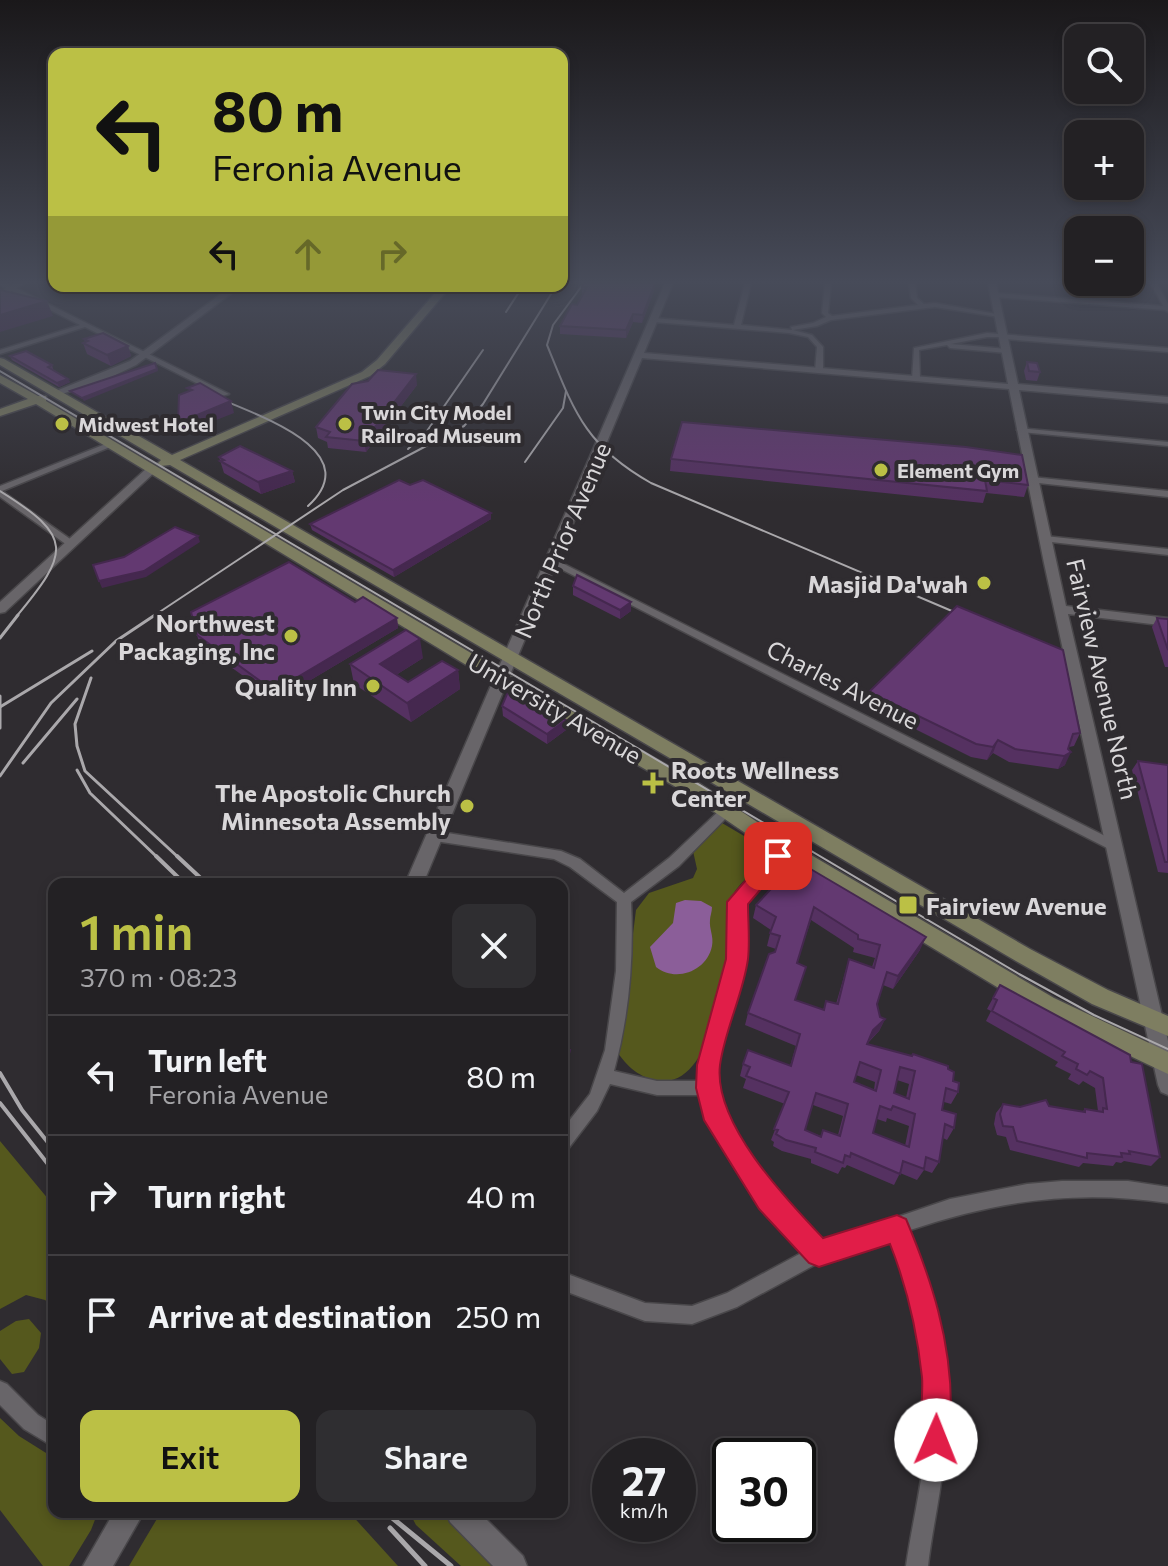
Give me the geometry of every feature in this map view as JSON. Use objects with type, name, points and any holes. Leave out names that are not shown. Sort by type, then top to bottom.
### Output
[{"type":"main road","points":[[151,470],[366,374],[386,356]]},
{"type":"main road","name":"University Avenue","points":[[0,361],[1035,961],[1100,997],[1162,1023]]},
{"type":"main road","name":"University Avenue","points":[[0,378],[502,679],[551,704],[784,849],[1046,1005],[1165,1062]]},
{"type":"main road","points":[[0,413],[56,393]]},
{"type":"street","points":[[56,393],[104,377],[142,356]]},
{"type":"street","points":[[146,356],[225,394]]},
{"type":"street","name":"North Prior Avenue","points":[[417,878],[638,356]]},
{"type":"street","points":[[650,356],[1168,400]]},
{"type":"street","points":[[819,371],[820,356]]},
{"type":"street","points":[[915,356],[916,379]]},
{"type":"street","name":"Fairview Avenue North","points":[[1008,356],[1021,430],[1114,846],[1162,1023],[1168,1085]]},
{"type":"street","points":[[1021,430],[1168,444]]},
{"type":"street","points":[[0,491],[111,445]]},
{"type":"street","points":[[0,609],[151,470]]},
{"type":"street","points":[[1032,480],[1168,494]]},
{"type":"street","points":[[0,491],[70,543]]},
{"type":"street","points":[[1045,539],[1168,552]]},
{"type":"street","name":"Charles Avenue","points":[[552,561],[1114,846]]},
{"type":"street","points":[[1061,609],[1168,622]]},
{"type":"street","points":[[624,900],[674,862],[726,811]]},
{"type":"street","points":[[435,836],[556,854],[575,863],[624,900],[619,1014],[604,1076],[592,1104],[568,1135]]},
{"type":"street","points":[[784,849],[738,902],[737,959],[730,994],[713,1045],[708,1088],[713,1112],[748,1171],[783,1218],[819,1253]]},
{"type":"street","points":[[604,1076],[657,1088],[708,1088]]},
{"type":"street","points":[[568,1283],[645,1312],[692,1315],[731,1301],[819,1253],[950,1208],[1027,1192],[1094,1188],[1168,1195]]},
{"type":"street","points":[[897,1228],[916,1275],[930,1327],[937,1381],[936,1440],[917,1566]]},
{"type":"street","points":[[0,1391],[31,1422],[48,1433]]},
{"type":"street","points":[[97,1566],[126,1518]]},
{"type":"street","points":[[466,1518],[513,1566]]},
{"type":"green space","points":[[722,823],[773,853],[731,898],[731,942],[726,979],[714,1026],[704,1047],[693,1065],[679,1077],[663,1081],[649,1078],[632,1069],[618,1053],[636,910],[649,893],[693,878],[697,869],[693,851]]},
{"type":"green space","points":[[0,1141],[48,1199],[48,1302],[26,1295],[0,1309]]},
{"type":"green space","points":[[29,1319],[41,1333],[39,1348],[24,1372],[12,1374],[0,1359],[0,1331],[16,1321]]},
{"type":"green space","points":[[0,1418],[19,1436],[48,1454],[48,1518],[96,1518],[69,1566],[43,1566],[0,1510]]},
{"type":"green space","points":[[157,1518],[354,1518],[398,1566],[129,1566]]},
{"type":"green space","points":[[412,1518],[448,1518],[495,1566],[461,1566]]},
{"type":"shaded area","points":[[701,901],[712,907],[712,946],[709,955],[697,968],[672,974],[656,967],[650,947],[673,923],[676,903]]},
{"type":"building","points":[[10,356],[35,356],[52,365],[48,367],[68,379],[57,383]]},
{"type":"building","points":[[1027,362],[1037,363],[1040,372],[1029,371]]},
{"type":"building","points":[[155,363],[157,369],[82,398],[70,391]]},
{"type":"building","points":[[378,370],[416,374],[364,441],[326,437],[330,432],[316,427],[352,384],[368,381]]},
{"type":"building","points":[[200,383],[231,401],[178,423],[179,395]]},
{"type":"building","points":[[682,422],[966,447],[1022,455],[1028,485],[985,480],[987,491],[671,459]]},
{"type":"building","points":[[240,446],[292,471],[258,482],[220,461],[224,460],[219,457]]},
{"type":"building","points":[[399,480],[410,485],[423,480],[491,513],[393,570],[310,524]]},
{"type":"building","points":[[175,527],[198,536],[144,571],[99,581],[93,565],[124,557]]},
{"type":"building","name":"Northwest Packaging, Inc","points":[[289,562],[355,602],[363,597],[397,618],[274,691],[197,635],[191,612]]},
{"type":"building","points":[[577,575],[631,602],[620,610],[573,586]]},
{"type":"building","points":[[957,606],[1063,650],[1080,733],[1073,734],[1068,749],[1071,752],[1064,756],[1015,749],[998,740],[993,747],[976,744],[869,692]]},
{"type":"building","points":[[1157,618],[1168,619],[1168,650]]},
{"type":"building","points":[[406,630],[420,639],[380,664],[408,682],[442,661],[458,670],[407,703],[350,664]]},
{"type":"building","points":[[510,687],[566,720],[547,734],[502,706]]},
{"type":"building","points":[[1138,761],[1168,765],[1168,862],[1165,862]]},
{"type":"building","points":[[797,861],[926,937],[898,976],[887,972],[877,1004],[880,1017],[885,1019],[873,1030],[867,1044],[913,1054],[948,1066],[954,1072],[953,1081],[959,1083],[958,1092],[946,1088],[942,1110],[956,1114],[954,1128],[945,1124],[939,1162],[926,1157],[924,1169],[903,1161],[900,1174],[851,1153],[850,1157],[845,1155],[843,1163],[815,1152],[816,1148],[776,1134],[778,1130],[774,1129],[789,1092],[746,1076],[750,1067],[743,1064],[748,1050],[791,1066],[800,1034],[748,1013],[769,954],[775,952],[780,936],[770,933],[776,917],[756,905]],"holes":[[[814,907],[858,935],[858,939],[880,945],[874,968],[849,959],[838,1004],[826,1001],[824,1010],[795,1000],[806,967],[797,963]],[[860,1062],[881,1070],[876,1091],[854,1082]],[[900,1067],[915,1071],[909,1099],[894,1093]],[[816,1093],[848,1104],[840,1136],[823,1130],[821,1137],[805,1130]],[[880,1106],[891,1110],[893,1106],[915,1114],[909,1147],[873,1133]]]},
{"type":"building","points":[[1000,985],[1130,1055],[1131,1062],[1142,1064],[1160,1157],[1129,1151],[1130,1154],[1121,1153],[1122,1157],[1087,1153],[1087,1158],[1017,1141],[1013,1127],[1003,1126],[1000,1114],[1003,1104],[1020,1107],[1046,1100],[1049,1106],[1085,1112],[1085,1109],[1103,1112],[1103,1108],[1107,1109],[1103,1078],[1090,1071],[1087,1075],[1076,1069],[1078,1064],[1062,1056],[1065,1052],[992,1011],[997,1000],[993,998]]},
{"type":"tram line","points":[[0,371],[1019,974],[1094,1015],[1168,1049]]},
{"type":"railway","points":[[408,449],[427,431],[479,356]]},
{"type":"railway","points":[[152,617],[343,490],[464,426],[483,404],[513,356]]},
{"type":"railway","points":[[552,356],[566,391]]},
{"type":"railway","points":[[525,462],[563,408],[566,391]]},
{"type":"railway","points":[[566,391],[596,440],[611,455],[651,483],[966,617]]},
{"type":"railway","points":[[211,395],[275,423],[315,451],[324,467],[323,486],[308,506]]},
{"type":"railway","points":[[0,491],[41,521],[52,534],[56,547],[47,576],[16,617]]},
{"type":"railway","points":[[0,638],[18,615]]},
{"type":"railway","points":[[962,615],[973,620]]},
{"type":"railway","points":[[0,776],[51,703],[116,641],[152,617]]},
{"type":"railway","points":[[0,707],[92,651]]},
{"type":"railway","points":[[91,678],[75,724],[77,746],[85,771],[179,858]]},
{"type":"railway","points":[[0,696],[0,707]]},
{"type":"railway","points":[[23,763],[77,699]]},
{"type":"railway","points":[[0,707],[0,728]]},
{"type":"railway","points":[[77,770],[90,793],[158,858]]},
{"type":"railway","points":[[156,856],[179,878]]},
{"type":"railway","points":[[177,856],[201,878]]},
{"type":"railway","points":[[0,1073],[22,1110],[48,1142]]},
{"type":"railway","points":[[0,1103],[48,1164]]},
{"type":"railway","points":[[392,1518],[451,1566]]},
{"type":"railway","points":[[390,1528],[425,1566]]},
{"type":"place","name":"Midwest Hotel","points":[[62,424]]},
{"type":"place","name":"Twin City Model Railroad Museum","points":[[345,424]]},
{"type":"place","name":"Element Gym","points":[[881,470]]},
{"type":"place","name":"Masjid Da'wah","points":[[984,583]]},
{"type":"place","name":"Northwest Packaging, Inc","points":[[291,636]]},
{"type":"place","name":"Quality Inn","points":[[373,686]]},
{"type":"place","name":"Roots Wellness Center","points":[[653,783]]},
{"type":"place","name":"The Apostolic Church Minnesota Assembly","points":[[467,806]]},
{"type":"place","name":"Fairview Avenue","points":[[908,905]]},
{"type":"route","points":[[778,856],[738,902],[737,959],[709,1065],[708,1088],[713,1112],[733,1148],[769,1200],[819,1253],[897,1228],[916,1275],[930,1327],[937,1381],[936,1440]]}]
